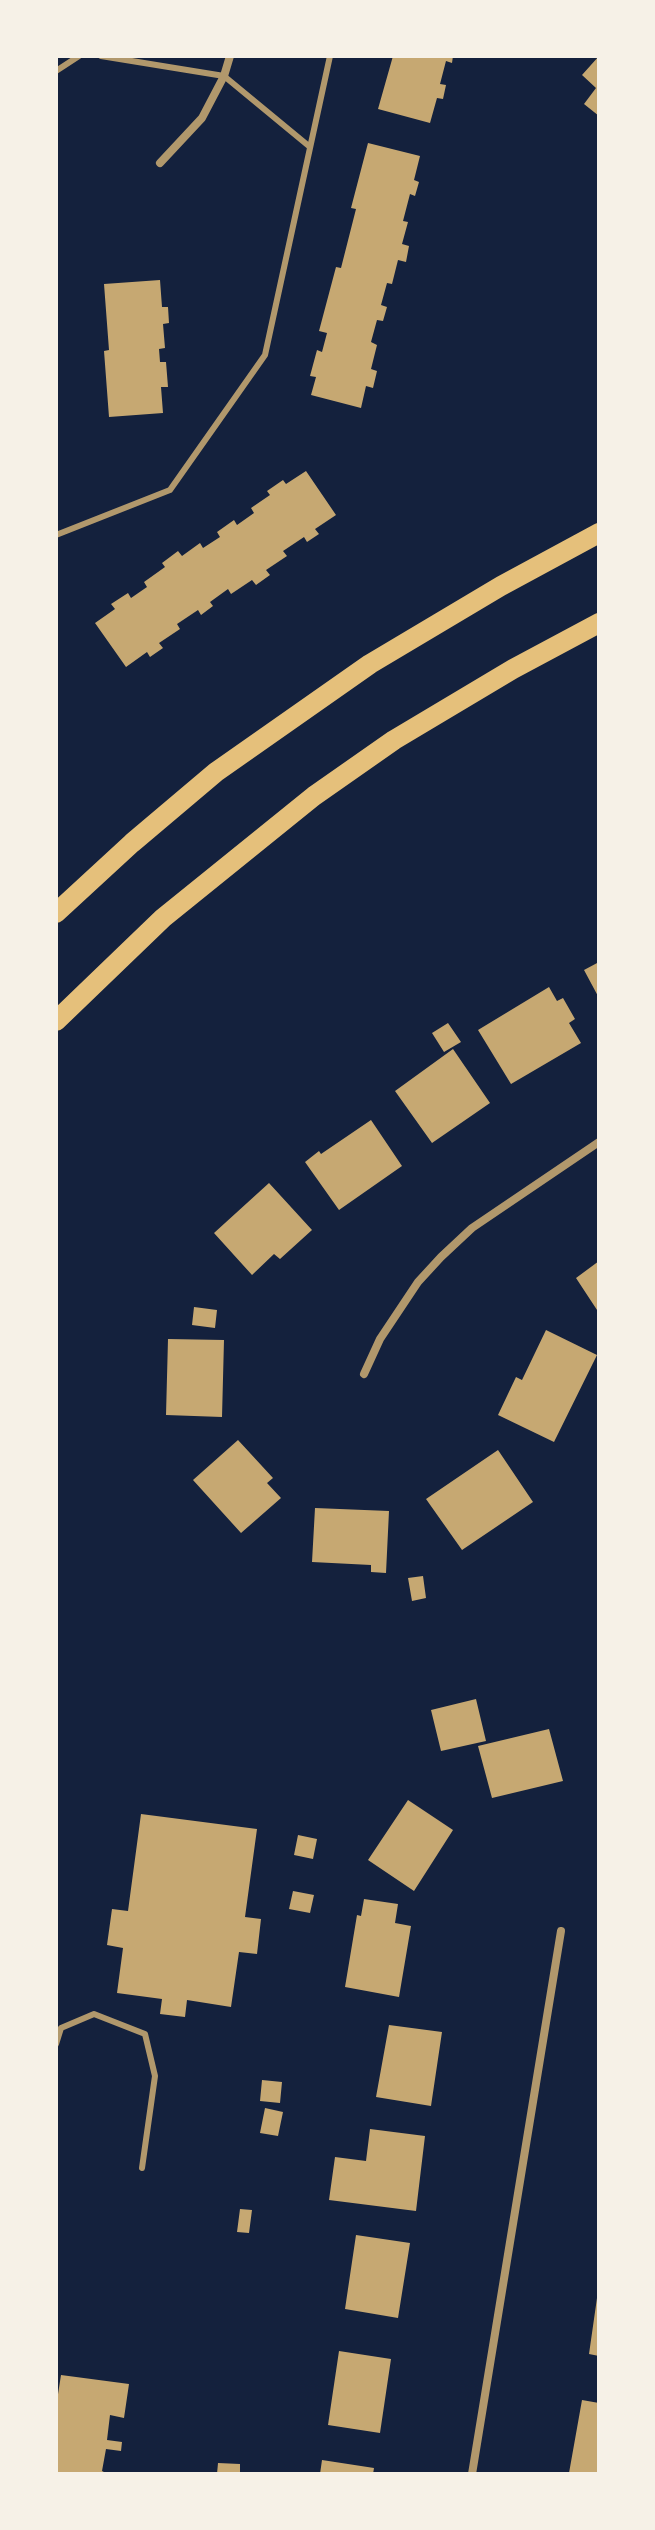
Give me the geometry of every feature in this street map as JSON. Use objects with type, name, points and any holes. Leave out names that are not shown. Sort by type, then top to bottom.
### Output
[{"type":"main road","points":[[56,913],[216,772],[370,664],[501,586],[599,533]]},
{"type":"main road","points":[[56,1021],[163,918],[314,796],[394,740],[513,669],[599,623]]},
{"type":"street","points":[[160,163],[202,118],[224,76],[230,56]]},
{"type":"street","points":[[364,1374],[380,1339],[418,1282],[441,1257],[472,1228],[599,1142]]},
{"type":"street","points":[[472,2474],[561,1931]]},
{"type":"lane","points":[[56,71],[79,56]]},
{"type":"lane","points":[[101,56],[224,76],[310,147]]},
{"type":"lane","points":[[56,535],[170,490],[265,355],[330,56]]},
{"type":"lane","points":[[56,2044],[61,2028],[94,2014],[145,2034],[155,2076],[142,2168]]},
{"type":"building","points":[[393,56],[453,56],[452,63],[446,61],[440,84],[446,85],[443,99],[437,98],[430,123],[378,109]]},
{"type":"building","points":[[599,56],[599,116],[584,104],[596,88],[582,75]]},
{"type":"building","points":[[368,143],[420,156],[414,180],[419,182],[415,196],[410,194],[403,221],[408,222],[402,244],[409,246],[406,262],[398,260],[392,284],[387,283],[381,305],[387,307],[383,321],[377,320],[371,342],[377,345],[371,369],[377,371],[373,388],[366,386],[361,408],[311,395],[316,377],[310,376],[317,350],[322,352],[327,333],[319,331],[336,267],[341,268],[356,209],[351,208]]},
{"type":"building","points":[[160,280],[162,307],[168,307],[169,323],[163,324],[165,348],[159,349],[160,362],[166,362],[168,387],[161,387],[163,413],[109,417],[104,351],[109,350],[104,284]]},
{"type":"building","points":[[306,471],[336,515],[315,529],[319,534],[307,542],[304,537],[283,551],[287,556],[266,570],[270,575],[256,585],[252,580],[231,594],[228,589],[210,602],[213,606],[201,615],[198,610],[177,624],[180,629],[159,643],[163,648],[150,657],[147,652],[126,667],[95,623],[115,609],[111,604],[128,593],[131,598],[147,587],[144,582],[165,567],[162,563],[178,551],[182,556],[200,543],[203,548],[220,537],[217,532],[234,520],[237,525],[254,513],[251,508],[270,495],[267,491],[283,480],[286,484]]},
{"type":"building","points":[[599,962],[599,998],[584,970]]},
{"type":"building","points":[[549,987],[557,1001],[563,998],[575,1019],[569,1023],[581,1043],[511,1084],[478,1030]]},
{"type":"building","points":[[448,1023],[461,1042],[444,1052],[432,1033]]},
{"type":"building","points":[[453,1049],[490,1103],[432,1143],[395,1091]]},
{"type":"building","points":[[371,1120],[402,1166],[339,1210],[305,1162]]},
{"type":"building","points":[[269,1183],[312,1230],[280,1259],[274,1254],[252,1275],[214,1233]]},
{"type":"building","points":[[599,1261],[599,1313],[576,1278]]},
{"type":"building","points":[[194,1307],[217,1310],[215,1328],[192,1325]]},
{"type":"building","points":[[546,1330],[597,1355],[554,1442],[498,1415],[516,1377],[522,1380]]},
{"type":"building","points":[[168,1339],[224,1340],[222,1417],[166,1415]]},
{"type":"building","points":[[238,1440],[273,1478],[267,1483],[281,1498],[241,1533],[193,1480]]},
{"type":"building","points":[[498,1450],[533,1502],[462,1550],[426,1499]]},
{"type":"building","points":[[315,1508],[389,1511],[386,1573],[371,1572],[371,1565],[312,1562]]},
{"type":"building","points":[[423,1576],[426,1598],[412,1601],[408,1578]]},
{"type":"building","points":[[476,1699],[486,1741],[441,1751],[431,1710]]},
{"type":"building","points":[[549,1729],[563,1781],[492,1798],[478,1746]]},
{"type":"building","points":[[408,1800],[453,1830],[414,1891],[368,1860]]},
{"type":"building","points":[[141,1814],[257,1829],[245,1917],[261,1919],[257,1954],[239,1952],[231,2007],[187,2000],[185,2017],[160,2014],[162,1999],[117,1993],[123,1948],[107,1945],[112,1909],[128,1911]]},
{"type":"building","points":[[298,1835],[317,1839],[313,1859],[294,1855]]},
{"type":"building","points":[[293,1891],[314,1895],[310,1913],[289,1909]]},
{"type":"building","points":[[364,1899],[398,1904],[395,1923],[411,1926],[399,1997],[345,1987],[357,1915],[361,1916]]},
{"type":"building","points":[[389,2025],[442,2032],[431,2106],[376,2097]]},
{"type":"building","points":[[262,2080],[282,2082],[280,2103],[260,2101]]},
{"type":"building","points":[[265,2108],[283,2112],[278,2136],[260,2133]]},
{"type":"building","points":[[370,2129],[425,2136],[416,2211],[329,2200],[335,2157],[366,2161]]},
{"type":"building","points":[[240,2209],[252,2210],[249,2233],[237,2232]]},
{"type":"building","points":[[356,2235],[410,2243],[398,2318],[345,2309]]},
{"type":"building","points":[[599,2298],[599,2356],[589,2354]]},
{"type":"building","points":[[339,2351],[391,2359],[380,2433],[328,2425]]},
{"type":"building","points":[[61,2375],[129,2384],[124,2418],[110,2415],[107,2440],[122,2442],[121,2451],[106,2449],[102,2471],[108,2474],[56,2474],[56,2407]]},
{"type":"building","points":[[582,2400],[599,2403],[599,2474],[569,2473]]},
{"type":"building","points":[[322,2460],[374,2468],[373,2474],[320,2474]]},
{"type":"building","points":[[218,2463],[240,2464],[240,2474],[217,2474]]}]
